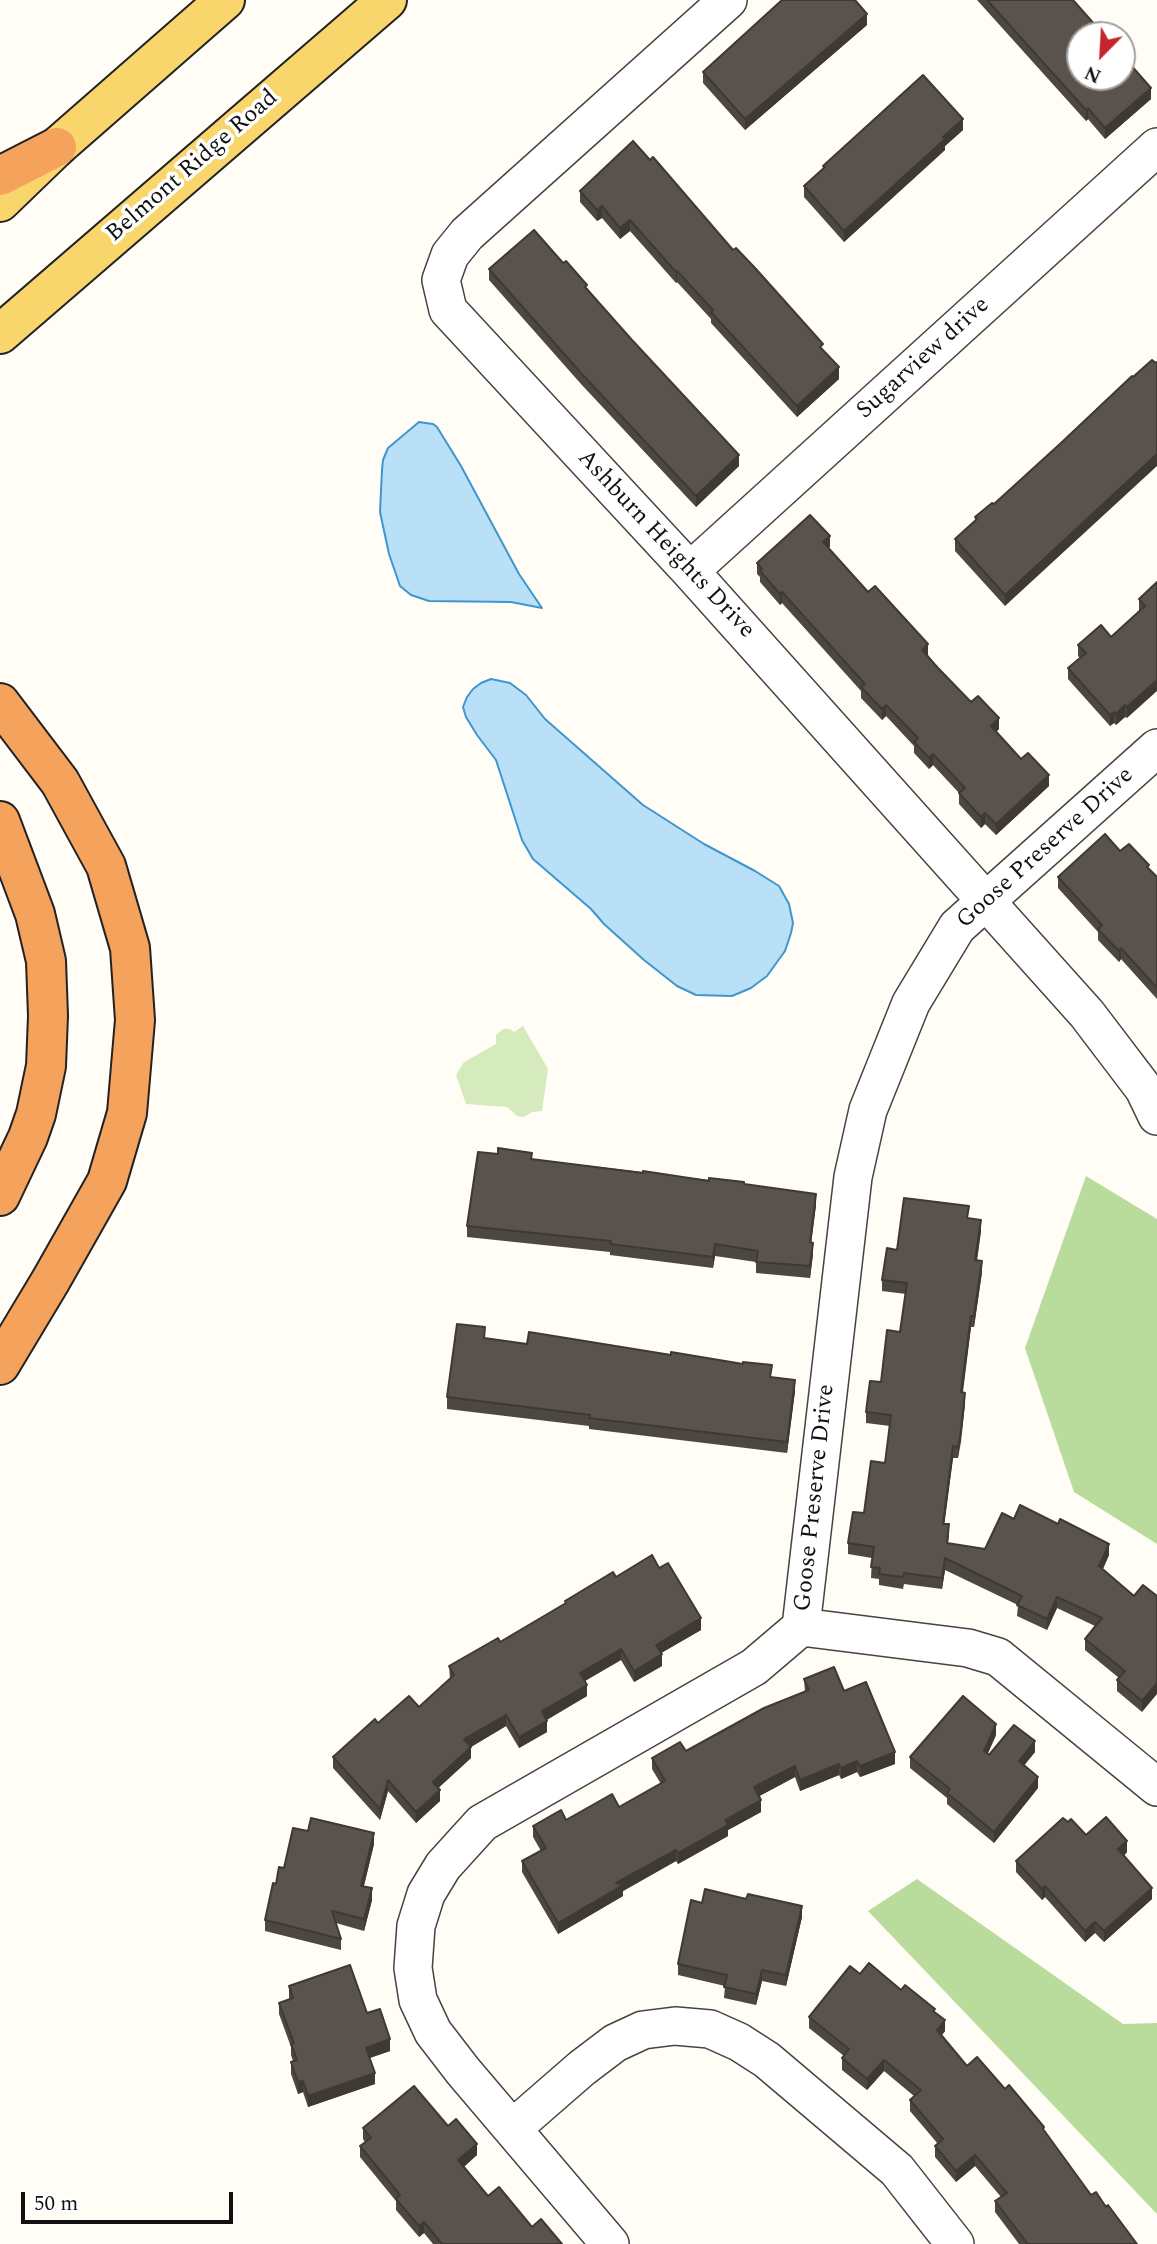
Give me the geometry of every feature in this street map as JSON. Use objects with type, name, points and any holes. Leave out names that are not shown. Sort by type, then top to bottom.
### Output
[{"type":"highway","points":[[0,176],[57,147]]},
{"type":"highway","points":[[0,703],[60,782],[106,866],[130,948],[135,1020],[127,1113],[107,1181],[0,1365]]},
{"type":"highway","points":[[0,821],[35,914],[46,961],[48,1016],[46,1066],[36,1114],[0,1196]]},
{"type":"main road","points":[[0,202],[57,147],[225,0]]},
{"type":"main road","name":"Belmont Ridge Road","points":[[0,334],[387,0]]},
{"type":"street","name":"Ashburn Heights Drive","points":[[728,0],[467,234],[450,256],[441,280],[448,310],[690,571],[1087,1014],[1144,1089],[1157,1116]]},
{"type":"street","name":"Sugarview drive","points":[[690,571],[1157,147]]},
{"type":"street","name":"Goose Preserve Drive","points":[[610,2244],[433,2032],[418,2000],[413,1968],[416,1926],[426,1894],[443,1866],[482,1823],[754,1667],[801,1627],[853,1177],[868,1110],[911,1003],[957,927],[1157,748]]},
{"type":"street","points":[[801,1627],[968,1648],[999,1657],[1157,1787]]},
{"type":"street","points":[[513,2128],[615,2043],[643,2030],[675,2026],[710,2029],[739,2042],[767,2060],[897,2170],[955,2244]]},
{"type":"green space","points":[[523,1026],[548,1069],[542,1111],[532,1112],[524,1117],[517,1116],[507,1107],[466,1104],[456,1075],[464,1062],[496,1044],[496,1035],[503,1029],[514,1032]]},
{"type":"green space","points":[[1086,1176],[1157,1219],[1157,1544],[1074,1492],[1025,1348]]},
{"type":"green space","points":[[917,1879],[1123,2024],[1157,2023],[1157,2214],[868,1911]]},
{"type":"water","points":[[419,422],[437,427],[519,574],[542,608],[511,602],[429,601],[411,595],[400,586],[389,554],[380,512],[383,460],[388,448]]},
{"type":"water","points":[[491,679],[510,683],[526,695],[545,719],[643,805],[704,844],[779,886],[789,904],[793,923],[785,951],[767,976],[751,988],[732,996],[696,995],[677,986],[644,960],[533,859],[522,840],[496,760],[477,735],[463,707],[473,689]]},
{"type":"building","points":[[782,0],[855,0],[867,14],[745,119],[703,72]]},
{"type":"building","points":[[987,0],[1073,0],[1092,21],[1066,21],[1066,88]]},
{"type":"building","points":[[1136,71],[1151,88],[1105,128],[1088,108],[1086,110],[1069,91],[1136,91]]},
{"type":"building","points":[[923,75],[963,119],[943,137],[945,139],[844,231],[804,186]]},
{"type":"building","points":[[633,141],[650,160],[653,157],[733,250],[736,248],[756,269],[823,344],[820,347],[839,367],[797,406],[630,220],[620,228],[602,206],[597,210],[580,191]]},
{"type":"building","points":[[534,230],[563,263],[566,261],[632,340],[739,455],[696,496],[489,269]]},
{"type":"building","points":[[1152,360],[1157,362],[1157,454],[1005,595],[955,539],[977,519],[975,517],[994,504]]},
{"type":"building","points":[[810,515],[830,536],[823,542],[868,592],[875,586],[928,644],[922,650],[938,668],[971,702],[978,696],[999,718],[991,726],[1021,759],[1028,753],[1049,775],[996,824],[985,813],[981,817],[959,793],[965,788],[933,754],[929,758],[914,742],[918,738],[886,705],[882,709],[861,687],[865,684],[760,571],[762,569],[757,563]]},
{"type":"building","points":[[1157,582],[1157,680],[1127,707],[1125,705],[1116,714],[1114,712],[1110,715],[1068,668],[1086,653],[1078,645],[1101,625],[1111,637],[1145,606],[1139,599]]},
{"type":"building","points":[[1105,834],[1120,851],[1129,844],[1157,877],[1157,988],[1121,948],[1119,951],[1098,929],[1102,925],[1058,877]]},
{"type":"building","points":[[498,1148],[532,1153],[531,1159],[709,1181],[709,1178],[744,1182],[816,1194],[810,1266],[756,1262],[758,1251],[715,1244],[713,1257],[610,1244],[611,1241],[467,1226],[478,1152],[498,1154]]},
{"type":"building","points":[[904,1198],[969,1206],[967,1218],[981,1220],[975,1260],[982,1261],[974,1316],[971,1316],[961,1392],[965,1393],[961,1431],[958,1447],[953,1446],[943,1524],[949,1524],[947,1543],[985,1549],[1002,1513],[1014,1519],[1020,1505],[1058,1524],[1060,1519],[1109,1544],[1099,1566],[1134,1596],[1143,1585],[1157,1596],[1157,1683],[1142,1701],[1117,1680],[1125,1671],[1085,1639],[1102,1618],[1057,1597],[1047,1619],[1017,1605],[1022,1596],[945,1558],[942,1578],[904,1573],[903,1577],[879,1574],[880,1568],[871,1567],[874,1547],[848,1543],[853,1512],[864,1513],[871,1461],[885,1463],[891,1415],[866,1412],[870,1381],[881,1382],[887,1330],[900,1332],[907,1283],[882,1280],[887,1248],[897,1250]]},
{"type":"building","points":[[457,1324],[485,1327],[484,1338],[527,1344],[529,1332],[671,1355],[671,1352],[743,1364],[772,1365],[770,1377],[795,1380],[787,1442],[589,1418],[590,1415],[447,1397]]},
{"type":"building","points":[[652,1555],[659,1568],[668,1563],[701,1618],[656,1645],[662,1654],[634,1671],[621,1649],[580,1673],[587,1685],[542,1711],[547,1721],[519,1737],[506,1715],[464,1739],[471,1747],[433,1782],[440,1790],[416,1812],[388,1780],[380,1809],[333,1757],[375,1719],[378,1723],[409,1696],[419,1707],[454,1675],[449,1666],[498,1638],[500,1642],[613,1572],[616,1577]]},
{"type":"building","points":[[834,1667],[844,1691],[866,1682],[895,1752],[860,1766],[857,1761],[841,1768],[839,1764],[800,1780],[795,1766],[754,1787],[761,1800],[725,1820],[728,1825],[616,1883],[623,1885],[558,1923],[522,1861],[546,1848],[533,1826],[561,1810],[566,1820],[612,1794],[619,1807],[665,1781],[652,1758],[680,1742],[686,1751],[764,1708],[809,1690],[804,1679]]},
{"type":"building","points":[[963,1696],[996,1724],[984,1751],[989,1755],[1014,1725],[1035,1741],[1019,1761],[1038,1777],[994,1832],[947,1793],[950,1789],[910,1757]]},
{"type":"building","points":[[1106,1817],[1127,1841],[1118,1849],[1152,1888],[1104,1931],[1095,1922],[1085,1931],[1045,1886],[1042,1889],[1016,1861],[1063,1818],[1068,1822],[1071,1819],[1086,1835]]},
{"type":"building","points":[[311,1818],[374,1833],[361,1886],[372,1888],[364,1919],[332,1911],[341,1939],[265,1920],[273,1883],[276,1884],[279,1867],[284,1868],[293,1828],[308,1831]]},
{"type":"building","points":[[705,1889],[746,1899],[748,1894],[802,1906],[786,1975],[762,1970],[756,1994],[724,1987],[727,1975],[678,1964],[691,1900],[702,1903]]},
{"type":"building","points":[[869,1963],[901,1990],[905,1985],[935,2009],[933,2011],[945,2020],[937,2030],[967,2066],[977,2057],[1005,2089],[1009,2085],[1044,2127],[1091,2195],[1096,2192],[1137,2244],[1026,2244],[995,2201],[1007,2193],[975,2155],[956,2171],[935,2146],[943,2139],[910,2100],[921,2090],[884,2060],[867,2079],[842,2058],[849,2049],[809,2017],[850,1966],[860,1974]]},
{"type":"building","points":[[350,1965],[367,2013],[380,2009],[390,2039],[366,2048],[375,2073],[308,2096],[303,2081],[298,2082],[291,2062],[297,2060],[291,2044],[294,2043],[279,2003],[293,1998],[289,1986]]},
{"type":"building","points":[[414,2086],[448,2126],[456,2119],[477,2144],[458,2160],[488,2196],[499,2187],[532,2227],[541,2219],[562,2244],[442,2244],[424,2222],[419,2226],[396,2199],[400,2195],[360,2146],[371,2138],[363,2128]]}]
